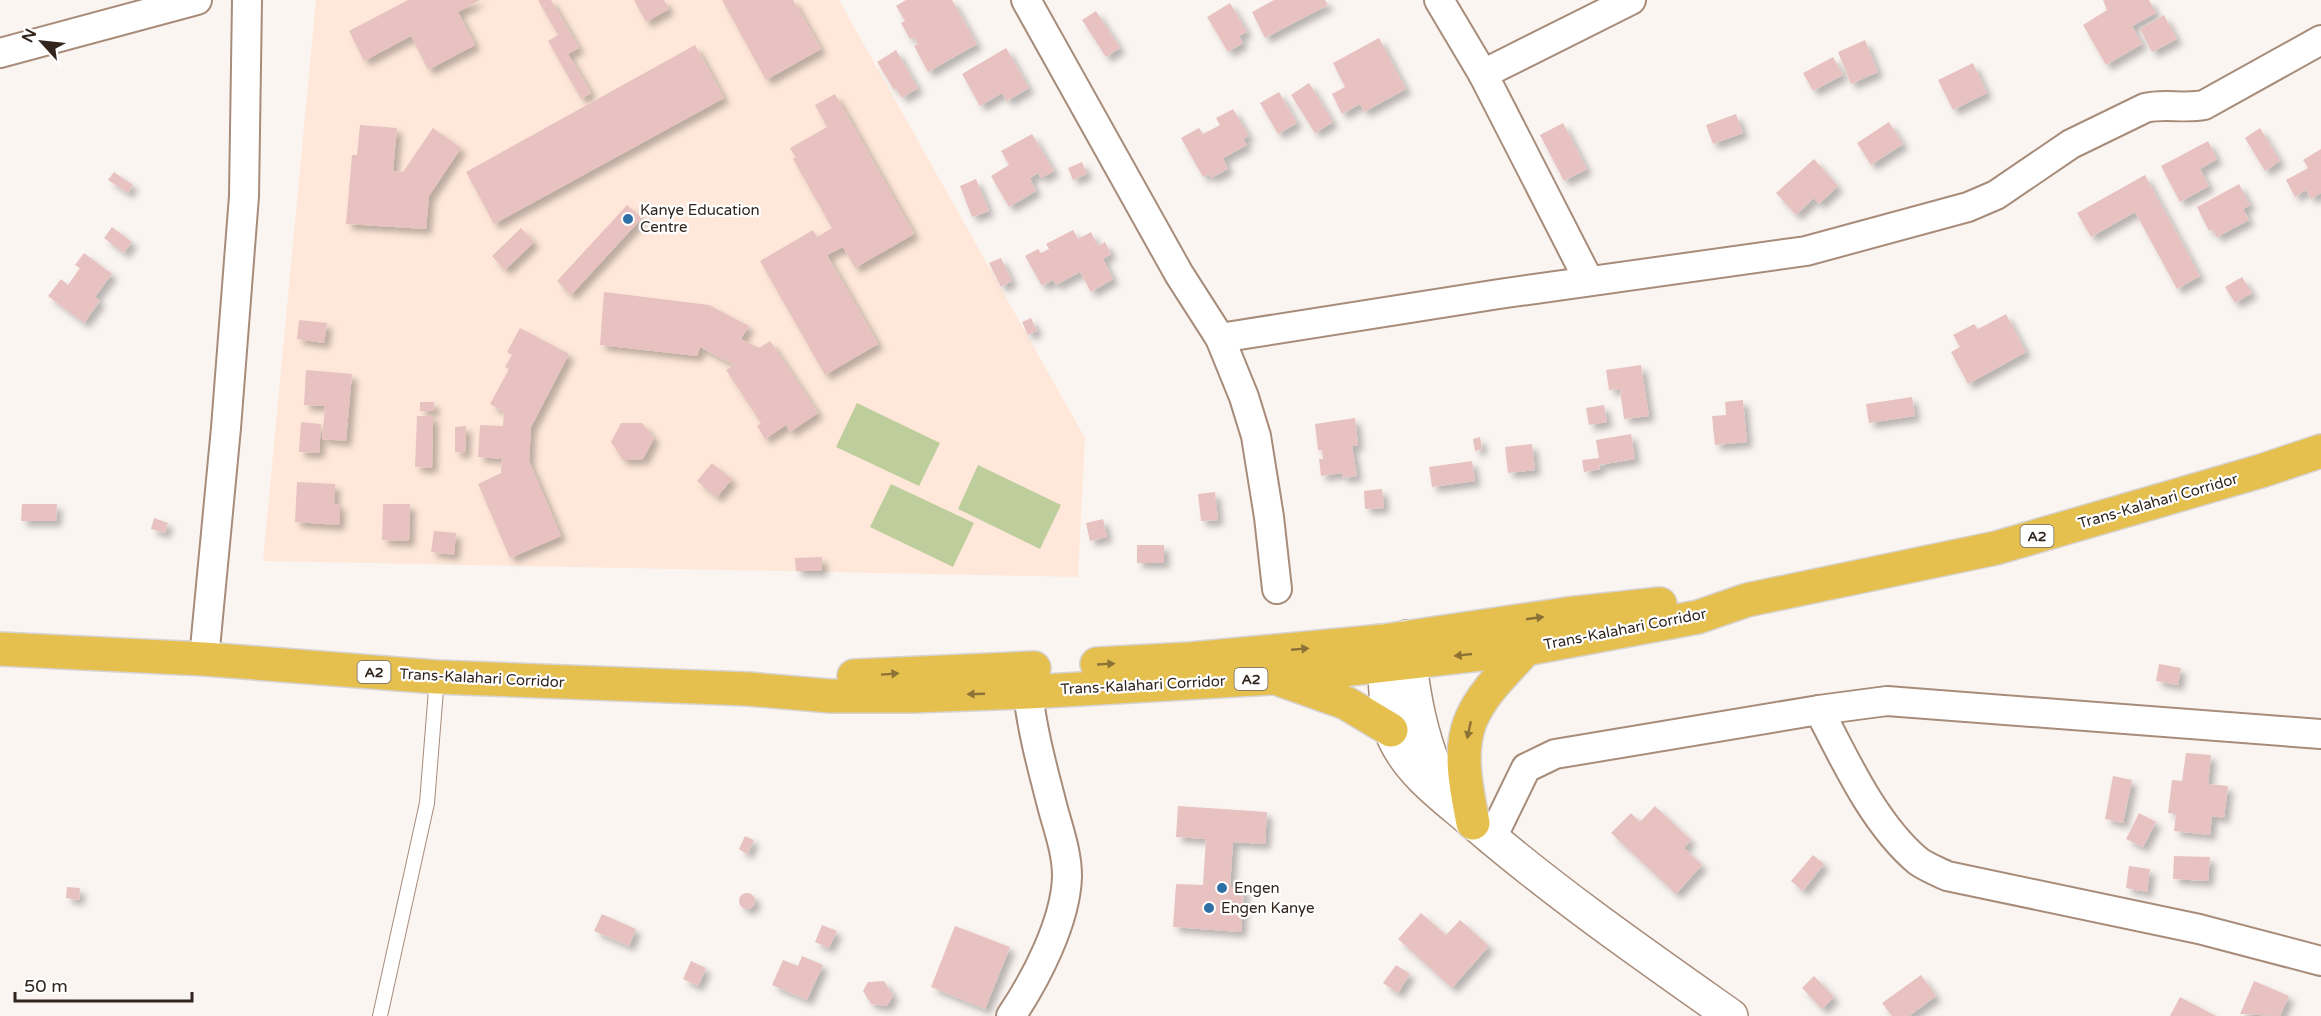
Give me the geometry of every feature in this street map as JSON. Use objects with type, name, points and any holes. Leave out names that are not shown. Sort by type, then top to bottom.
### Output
[{"type":"highway","name":"Trans-Kalahari Corridor","points":[[748,689],[819,678],[1190,659],[1396,651],[1526,649],[1698,617],[1747,600],[1996,548],[2261,471],[2321,451]]},
{"type":"highway","name":"Trans-Kalahari Corridor","points":[[0,649],[204,659],[437,677],[748,689],[830,696],[913,696],[1272,678],[1567,614],[1706,600],[1747,600]]},
{"type":"highway","points":[[1472,823],[1464,756],[1470,723],[1487,693],[1526,649]]},
{"type":"highway","points":[[1272,678],[1346,703],[1391,730]]},
{"type":"street","points":[[0,53],[197,0]]},
{"type":"street","points":[[204,659],[226,429],[244,196],[247,0]]},
{"type":"street","points":[[1026,0],[1179,274],[1220,338],[1244,397],[1256,436],[1277,589]]},
{"type":"street","points":[[1439,0],[1483,74],[1589,281]]},
{"type":"street","points":[[1483,74],[1631,0]]},
{"type":"street","points":[[1220,338],[1589,281],[1806,251],[1968,207],[1996,195],[2072,144],[2145,108],[2155,105],[2191,107],[2204,105],[2321,40]]},
{"type":"street","points":[[1396,651],[1391,730],[1404,757],[1472,823],[1659,966],[1731,1016]]},
{"type":"street","points":[[1396,651],[1417,709],[1432,765],[1472,823]]},
{"type":"street","points":[[1011,1016],[1026,995],[1049,944],[1064,901],[1067,877],[1065,856],[1037,747],[1028,692]]},
{"type":"street","points":[[1472,823],[1526,768],[1555,754],[1819,710],[1887,701],[2321,734]]},
{"type":"street","points":[[1819,710],[1844,758],[1885,826],[1919,862],[1947,876],[2199,929],[2321,961]]},
{"type":"lane","points":[[380,1016],[428,803],[437,677]]},
{"type":"shaded area","name":"Kanye Education Centre","points":[[316,0],[839,0],[1085,438],[1078,577],[263,561]]},
{"type":"green space","points":[[857,403],[940,443],[919,486],[836,447]]},
{"type":"green space","points":[[978,465],[1061,505],[1040,549],[958,509]]},
{"type":"green space","points":[[891,484],[974,523],[953,567],[870,527]]},
{"type":"building","points":[[408,0],[480,0],[458,12],[475,45],[428,70],[411,36],[364,61],[349,31]]},
{"type":"building","points":[[538,0],[551,0],[579,48],[568,54],[591,93],[581,99],[548,41],[558,35]]},
{"type":"building","points":[[634,0],[664,0],[669,9],[646,22]]},
{"type":"building","points":[[722,0],[793,0],[821,49],[766,80]]},
{"type":"building","points":[[906,0],[952,0],[977,44],[928,72],[914,46],[918,44],[914,37],[910,39],[901,23],[905,21],[896,6]]},
{"type":"building","points":[[1274,0],[1325,0],[1328,5],[1265,38],[1252,12]]},
{"type":"building","points":[[2103,0],[2149,0],[2156,13],[2132,26],[2142,44],[2106,65],[2083,25],[2107,10]]},
{"type":"building","points":[[1230,3],[1247,32],[1239,36],[1243,43],[1228,52],[1207,17]]},
{"type":"building","points":[[1096,11],[1120,48],[1106,57],[1082,20]]},
{"type":"building","points":[[2164,15],[2177,39],[2152,52],[2140,29]]},
{"type":"building","points":[[1379,38],[1406,89],[1364,112],[1360,104],[1342,114],[1332,94],[1345,87],[1333,63]]},
{"type":"building","points":[[1865,40],[1878,72],[1851,84],[1838,52]]},
{"type":"building","points":[[695,45],[724,98],[494,224],[466,172]]},
{"type":"building","points":[[1006,48],[1029,88],[1007,101],[1002,93],[980,106],[962,74]]},
{"type":"building","points":[[896,50],[918,88],[902,98],[896,88],[894,90],[877,62]]},
{"type":"building","points":[[1833,57],[1843,75],[1813,91],[1803,73]]},
{"type":"building","points":[[1973,63],[1987,93],[1953,110],[1938,80]]},
{"type":"building","points":[[1309,83],[1333,122],[1315,133],[1291,95]]},
{"type":"building","points":[[1279,92],[1297,123],[1278,134],[1260,103]]},
{"type":"building","points":[[835,94],[914,234],[855,268],[843,247],[827,255],[878,344],[825,375],[760,261],[813,230],[817,237],[832,228],[793,159],[796,158],[790,148],[827,127],[815,105]]},
{"type":"building","points":[[1233,109],[1249,136],[1243,139],[1247,145],[1223,158],[1228,169],[1211,178],[1209,174],[1203,177],[1181,138],[1199,128],[1203,134],[1220,125],[1216,118]]},
{"type":"building","points":[[1736,114],[1743,133],[1713,144],[1706,125]]},
{"type":"building","points":[[1889,122],[1903,144],[1871,165],[1857,143]]},
{"type":"building","points":[[1563,123],[1587,169],[1564,181],[1540,135]]},
{"type":"building","points":[[360,125],[397,128],[393,171],[403,172],[433,128],[461,148],[429,196],[426,229],[346,224],[352,155],[357,155]]},
{"type":"building","points":[[2260,128],[2280,161],[2265,171],[2245,138]]},
{"type":"building","points":[[1032,134],[1054,171],[1041,178],[1038,173],[1030,178],[1036,191],[1009,207],[991,176],[1009,165],[1001,151]]},
{"type":"building","points":[[2208,141],[2217,159],[2200,169],[2209,186],[2180,202],[2161,166]]},
{"type":"building","points":[[2321,149],[2321,193],[2311,199],[2306,190],[2295,197],[2286,180],[2308,168],[2303,160]]},
{"type":"building","points":[[1814,159],[1838,186],[1819,204],[1814,198],[1796,215],[1776,193]]},
{"type":"building","points":[[1082,162],[1087,174],[1073,180],[1068,168]]},
{"type":"building","points":[[114,172],[133,185],[128,193],[108,180]]},
{"type":"building","points":[[2145,175],[2200,276],[2177,289],[2135,212],[2091,237],[2077,213]]},
{"type":"building","points":[[976,179],[989,211],[972,217],[960,186]]},
{"type":"building","points":[[2239,184],[2250,205],[2243,209],[2249,220],[2217,237],[2212,229],[2209,231],[2197,207]]},
{"type":"building","points":[[627,205],[642,218],[571,295],[557,281]]},
{"type":"building","points":[[112,227],[132,242],[124,253],[104,238]]},
{"type":"building","points":[[521,228],[534,242],[505,270],[492,256]]},
{"type":"building","points":[[1073,230],[1078,239],[1091,232],[1098,246],[1105,242],[1111,254],[1103,259],[1113,279],[1091,292],[1080,272],[1056,285],[1053,280],[1042,286],[1025,256],[1038,249],[1041,253],[1049,249],[1046,244]]},
{"type":"building","points":[[84,253],[112,274],[95,297],[100,301],[84,323],[48,296],[61,279],[68,285],[80,268],[75,265]]},
{"type":"building","points":[[1001,258],[1012,281],[1001,287],[989,263]]},
{"type":"building","points":[[2242,277],[2252,293],[2235,303],[2225,287]]},
{"type":"building","points":[[604,292],[709,305],[749,326],[741,339],[759,348],[770,341],[818,413],[790,432],[786,425],[765,439],[757,426],[761,423],[726,370],[734,365],[700,347],[697,356],[600,345]]},
{"type":"building","points":[[2006,314],[2026,352],[1968,384],[1951,352],[1960,347],[1953,335],[1974,324],[1978,329]]},
{"type":"building","points":[[1031,318],[1037,331],[1028,335],[1022,322]]},
{"type":"building","points":[[299,320],[327,323],[324,343],[297,339]]},
{"type":"building","points":[[520,328],[569,354],[531,427],[529,461],[561,536],[510,558],[478,484],[501,473],[502,459],[478,457],[480,425],[503,426],[504,412],[490,404],[509,369],[505,367],[512,355],[507,352]]},
{"type":"building","points":[[1641,365],[1649,416],[1624,419],[1620,389],[1609,390],[1606,370]]},
{"type":"building","points":[[306,370],[352,374],[346,441],[322,439],[325,406],[304,405]]},
{"type":"building","points":[[1912,397],[1915,416],[1869,423],[1866,404]]},
{"type":"building","points":[[1743,400],[1747,442],[1715,445],[1712,416],[1726,415],[1725,402]]},
{"type":"building","points":[[420,402],[434,402],[434,411],[420,411]]},
{"type":"building","points":[[1604,405],[1607,422],[1589,425],[1586,408]]},
{"type":"building","points":[[417,416],[433,416],[432,468],[415,467]]},
{"type":"building","points":[[1355,418],[1358,445],[1352,446],[1357,476],[1343,478],[1342,473],[1321,476],[1319,459],[1323,459],[1322,450],[1318,450],[1315,424]]},
{"type":"building","points":[[301,422],[321,424],[319,453],[299,452]]},
{"type":"building","points":[[621,423],[642,423],[654,438],[643,459],[623,460],[611,442]]},
{"type":"building","points":[[466,426],[465,453],[455,452],[455,427]]},
{"type":"building","points":[[1631,434],[1635,459],[1599,465],[1600,469],[1584,472],[1582,460],[1599,458],[1596,440]]},
{"type":"building","points":[[1480,437],[1482,449],[1475,451],[1473,439]]},
{"type":"building","points":[[1532,444],[1535,470],[1508,473],[1505,447]]},
{"type":"building","points":[[1472,461],[1475,481],[1432,487],[1429,467]]},
{"type":"building","points":[[712,463],[732,479],[717,497],[697,481]]},
{"type":"building","points":[[297,482],[335,484],[334,504],[340,504],[339,525],[295,522]]},
{"type":"building","points":[[1382,489],[1384,508],[1365,509],[1364,491]]},
{"type":"building","points":[[1215,492],[1218,520],[1201,521],[1198,494]]},
{"type":"building","points":[[22,504],[57,504],[56,521],[21,521]]},
{"type":"building","points":[[383,504],[410,504],[409,541],[382,540]]},
{"type":"building","points":[[154,518],[168,523],[165,533],[151,529]]},
{"type":"building","points":[[1103,519],[1107,537],[1090,541],[1086,523]]},
{"type":"building","points":[[434,531],[456,533],[454,555],[431,552]]},
{"type":"building","points":[[1137,545],[1164,545],[1164,563],[1137,563]]},
{"type":"building","points":[[822,557],[822,571],[796,571],[795,558]]},
{"type":"building","points":[[2159,664],[2181,668],[2178,685],[2156,681]]},
{"type":"building","points":[[2186,753],[2211,755],[2208,784],[2228,786],[2224,818],[2212,816],[2210,835],[2174,831],[2176,814],[2168,813],[2172,780],[2182,781]]},
{"type":"building","points":[[2113,776],[2132,780],[2123,823],[2105,819]]},
{"type":"building","points":[[1178,806],[1267,812],[1265,844],[1233,842],[1230,887],[1244,888],[1241,932],[1173,927],[1176,884],[1203,885],[1206,839],[1176,837]]},
{"type":"building","points":[[1655,806],[1691,840],[1684,848],[1702,865],[1676,894],[1611,833],[1631,813],[1640,822]]},
{"type":"building","points":[[2139,813],[2156,822],[2143,847],[2126,839]]},
{"type":"building","points":[[745,836],[754,840],[747,854],[739,849]]},
{"type":"building","points":[[1813,855],[1824,864],[1803,891],[1791,881]]},
{"type":"building","points":[[2174,856],[2210,857],[2208,881],[2173,879]]},
{"type":"building","points":[[2129,866],[2150,869],[2147,892],[2126,888]]},
{"type":"building","points":[[67,887],[80,888],[79,900],[66,898]]},
{"type":"building","points":[[744,893],[750,893],[755,901],[753,907],[744,909],[739,904],[739,898]]},
{"type":"building","points":[[1421,913],[1446,935],[1460,920],[1489,946],[1452,988],[1398,939]]},
{"type":"building","points":[[602,914],[636,929],[629,946],[594,931]]},
{"type":"building","points":[[822,925],[837,931],[829,948],[815,942]]},
{"type":"building","points":[[955,926],[1010,947],[985,1009],[931,987]]},
{"type":"building","points":[[802,956],[823,965],[807,1000],[772,985],[783,960],[798,966]]},
{"type":"building","points":[[691,961],[706,968],[698,986],[683,979]]},
{"type":"building","points":[[1396,965],[1410,974],[1398,993],[1383,983]]},
{"type":"building","points":[[1921,975],[1936,996],[1909,1016],[1892,1016],[1882,1003]]},
{"type":"building","points":[[1814,976],[1834,997],[1822,1009],[1802,988]]},
{"type":"building","points":[[884,981],[893,995],[887,1006],[871,1004],[863,991],[868,982]]},
{"type":"building","points":[[2254,981],[2289,996],[2280,1016],[2240,1014]]},
{"type":"building","points":[[2180,997],[2216,1016],[2170,1016]]},
{"type":"place","name":"Kanye Education Centre","points":[[628,219]]},
{"type":"place","name":"Engen","points":[[1222,888]]},
{"type":"place","name":"Engen Kanye","points":[[1209,908]]}]
